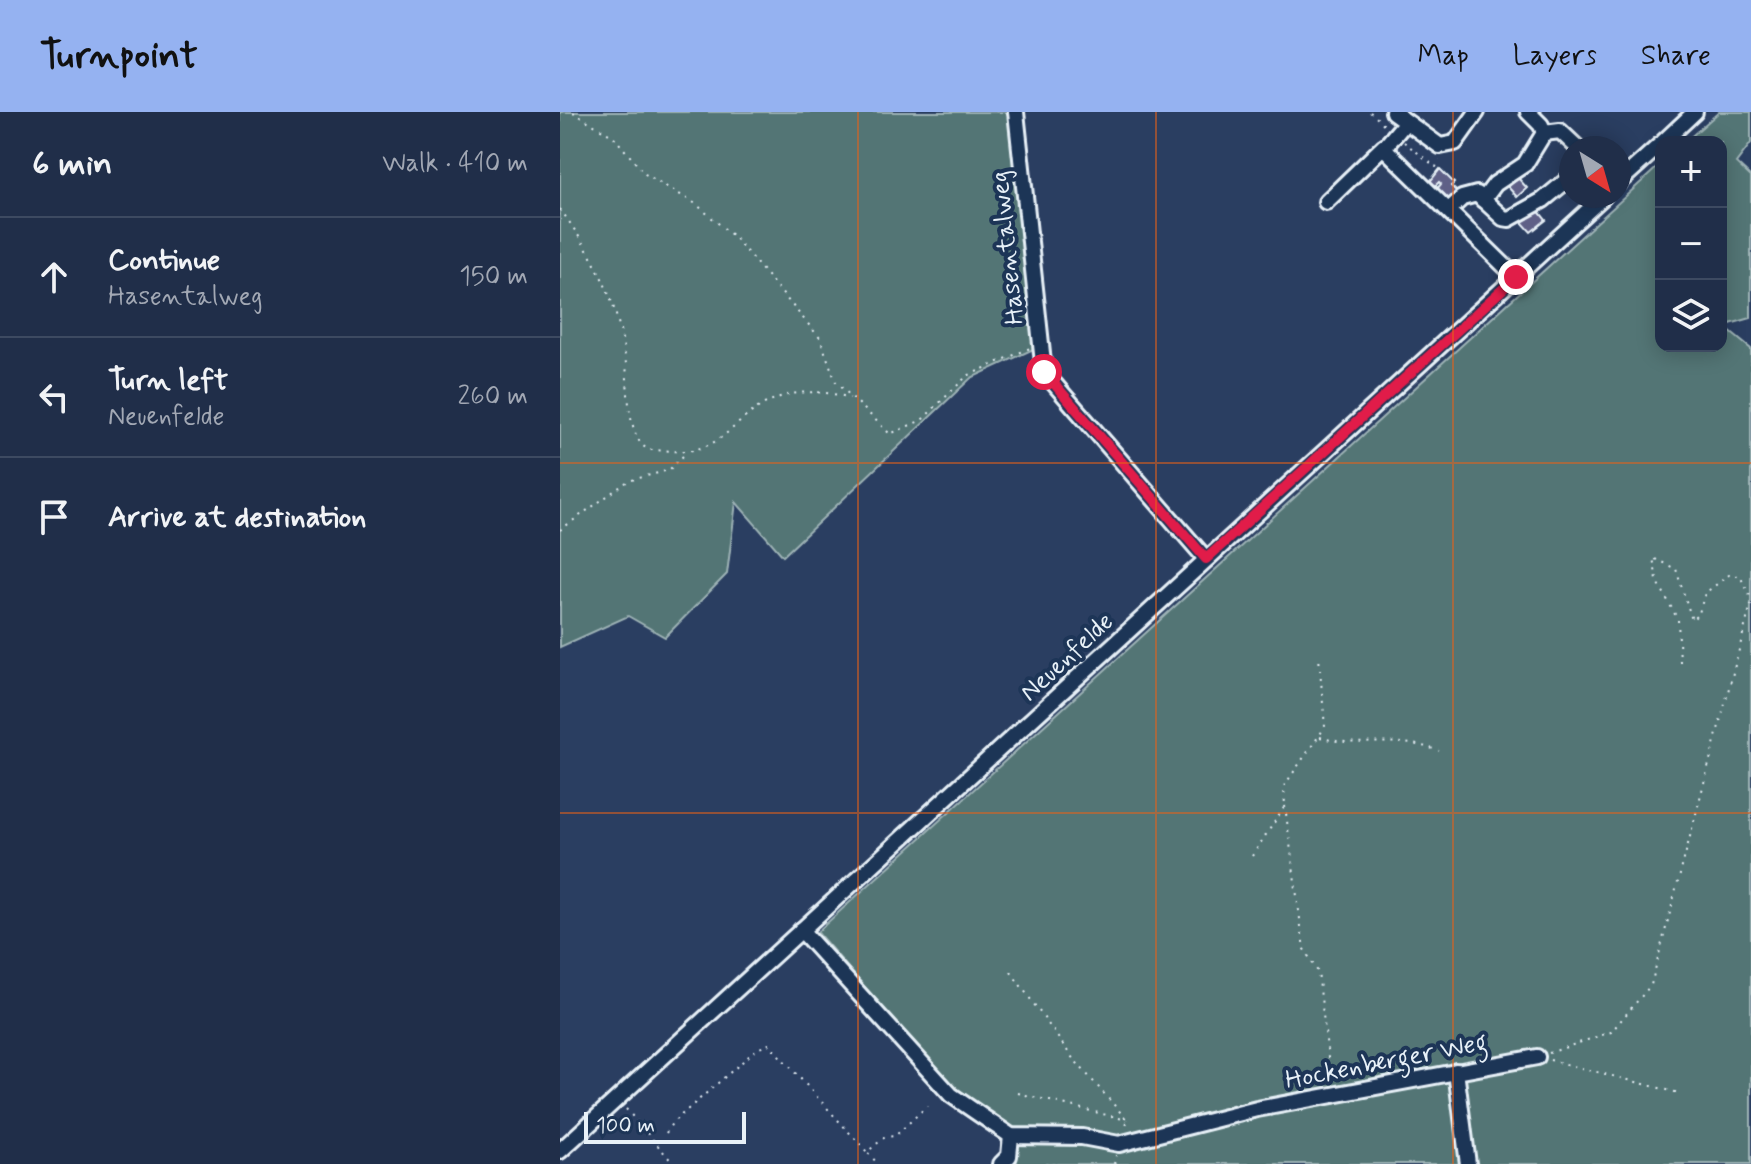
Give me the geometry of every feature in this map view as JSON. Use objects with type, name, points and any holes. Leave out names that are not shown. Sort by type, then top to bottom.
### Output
[{"type":"street","name":"Hasentalweg","points":[[1016,112],[1044,372],[1206,559]]},
{"type":"street","points":[[1393,112],[1400,129],[1434,145],[1449,146],[1461,138],[1477,112]]},
{"type":"street","points":[[1528,112],[1541,125],[1544,133]]},
{"type":"street","points":[[1669,136],[1695,112]]},
{"type":"street","points":[[1326,202],[1400,129]]},
{"type":"street","points":[[1544,133],[1560,131],[1565,136]]},
{"type":"street","points":[[1483,200],[1495,184],[1525,164],[1544,133]]},
{"type":"street","points":[[1384,146],[1409,175],[1516,277]]},
{"type":"street","points":[[1631,171],[1655,149]]},
{"type":"street","points":[[1449,210],[1471,194],[1503,218],[1509,219],[1543,200],[1559,187]]},
{"type":"street","name":"Neuenfelde","points":[[560,1151],[1591,208]]},
{"type":"street","points":[[801,930],[951,1095],[1011,1136],[1009,1156],[1001,1164]]},
{"type":"street","name":"Hockenberger Weg","points":[[1011,1136],[1082,1137],[1119,1144],[1257,1109],[1537,1057]]},
{"type":"street","points":[[1456,1071],[1468,1164]]},
{"type":"path","points":[[573,112],[614,137],[645,174],[696,204],[733,236],[820,338],[836,382],[864,410]]},
{"type":"path","points":[[1370,112],[1400,129],[1436,167],[1438,155]]},
{"type":"path","points":[[560,209],[600,267],[611,293],[623,342],[634,436],[647,449],[687,452],[709,447],[767,402],[826,391],[851,398],[890,434],[922,420],[967,376],[1040,344]]},
{"type":"path","points":[[560,530],[628,481],[669,470],[687,452]]},
{"type":"path","points":[[1680,662],[1678,620],[1657,580],[1653,558],[1676,569],[1692,620],[1699,613],[1705,593],[1729,575],[1740,576],[1751,598]]},
{"type":"path","points":[[1537,1057],[1611,1032],[1651,985],[1751,604]]},
{"type":"path","points":[[1319,657],[1325,727],[1284,786],[1304,949],[1318,972],[1334,1095]]},
{"type":"path","points":[[1319,737],[1352,742],[1414,742],[1439,751]]},
{"type":"path","points":[[1252,856],[1285,806]]},
{"type":"path","points":[[1011,972],[1071,1056],[1128,1121]]},
{"type":"path","points":[[666,1133],[672,1123],[757,1049],[769,1044],[878,1164]]},
{"type":"path","points":[[1537,1057],[1679,1093]]},
{"type":"path","points":[[1018,1093],[1128,1121]]},
{"type":"path","points":[[609,1106],[628,1111],[674,1164]]},
{"type":"path","points":[[867,1152],[885,1137],[895,1136],[927,1106]]},
{"type":"path","points":[[1119,1144],[1128,1121]]},
{"type":"green space","points":[[560,112],[1013,112],[1040,346],[971,378],[783,556],[736,502],[727,574],[665,637],[628,616],[560,647]]},
{"type":"green space","points":[[1719,112],[1751,112],[1751,143],[1736,163],[1751,177],[1751,318],[1727,325],[1727,136],[1692,136]]},
{"type":"green space","points":[[1655,169],[1655,352],[1727,352],[1727,329],[1751,349],[1751,1164],[1017,1164],[1016,1133],[954,1090],[817,932],[1613,208],[1631,208],[1631,191]]},
{"type":"building","points":[[1440,169],[1454,183],[1451,186],[1457,192],[1447,202],[1436,190],[1441,184],[1439,182],[1432,189],[1427,185]]},
{"type":"building","points":[[1518,178],[1527,188],[1517,197],[1508,187]]},
{"type":"building","points":[[1537,209],[1546,220],[1531,232],[1522,222]]},
{"type":"route","points":[[1044,372],[1206,559],[1516,277]]}]
